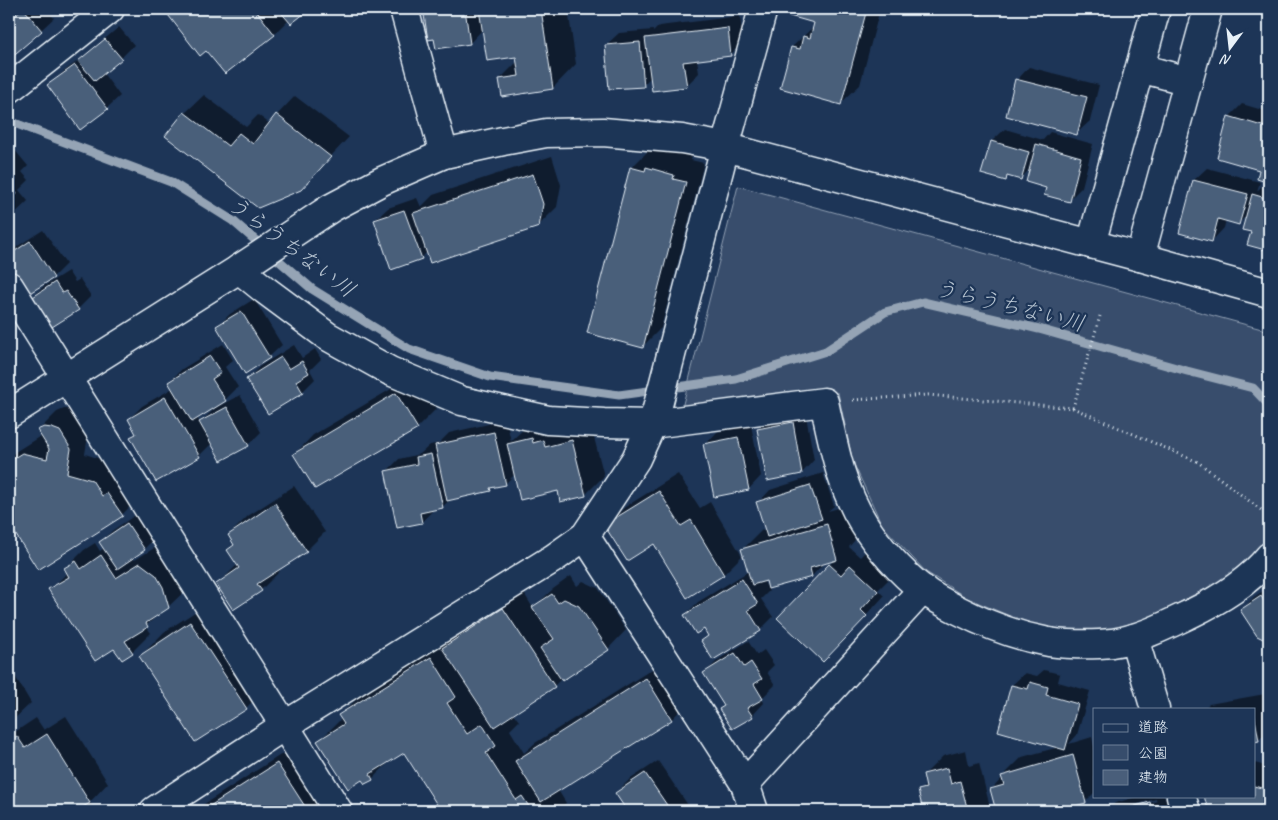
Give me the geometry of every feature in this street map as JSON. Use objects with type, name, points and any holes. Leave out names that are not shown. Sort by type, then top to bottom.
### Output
[{"type":"street","points":[[9,89],[110,9]]},
{"type":"street","points":[[404,9],[444,154]]},
{"type":"street","points":[[154,811],[284,726],[554,558],[585,536],[636,459],[655,416],[763,9]]},
{"type":"street","points":[[1091,244],[1156,9]]},
{"type":"street","points":[[1140,257],[1208,9]]},
{"type":"street","points":[[1140,68],[1188,81]]},
{"type":"street","points":[[9,414],[288,238],[332,208],[382,181],[444,154],[546,134],[603,132],[682,139],[725,147],[1269,293]]},
{"type":"street","points":[[247,264],[265,290],[327,336],[390,371],[462,400],[548,420],[604,423],[655,416],[824,402],[835,455],[843,482],[865,525],[879,544],[901,570],[923,590],[973,617],[1006,631],[1045,642],[1080,644],[1111,643],[1134,638],[1210,605],[1239,586],[1260,568],[1269,557]]},
{"type":"street","points":[[9,286],[338,811]]},
{"type":"street","points":[[585,536],[745,784],[754,811]]},
{"type":"street","points":[[745,784],[923,590]]},
{"type":"street","points":[[1134,638],[1155,708]]},
{"type":"street","points":[[1182,798],[1186,811]]},
{"type":"path","points":[[1073,408],[1100,316]]},
{"type":"path","points":[[824,402],[928,395],[1073,408],[1198,462],[1269,516]]},
{"type":"green space","points":[[738,186],[1269,331],[1269,543],[1227,578],[1130,628],[1063,633],[1024,622],[967,598],[926,572],[882,525],[853,462],[838,393],[682,408]]},
{"type":"building","points":[[22,9],[42,31],[9,59],[9,19]]},
{"type":"building","points":[[168,9],[255,9],[275,35],[225,74],[206,51],[200,56],[165,11]]},
{"type":"building","points":[[278,9],[310,9],[291,24]]},
{"type":"building","points":[[423,9],[465,9],[470,44],[436,49],[434,39],[428,40]]},
{"type":"building","points":[[479,9],[541,9],[553,89],[502,97],[499,79],[519,76],[516,57],[487,61]]},
{"type":"building","points":[[788,9],[867,9],[841,105],[780,88],[791,47],[800,49],[803,36],[810,38],[814,23],[786,15]]},
{"type":"building","points":[[957,9],[982,9],[981,15]]},
{"type":"building","points":[[728,28],[731,56],[683,62],[687,87],[652,91],[645,38]]},
{"type":"building","points":[[105,39],[122,59],[95,81],[78,61]]},
{"type":"building","points":[[640,42],[644,87],[609,89],[605,45]]},
{"type":"building","points":[[75,65],[108,109],[80,130],[47,85]]},
{"type":"building","points":[[1015,79],[1087,97],[1077,135],[1006,116]]},
{"type":"building","points":[[184,112],[228,146],[239,133],[253,144],[276,114],[331,157],[301,190],[258,208],[165,136]]},
{"type":"building","points":[[1228,116],[1269,128],[1269,183],[1257,179],[1259,170],[1217,158]]},
{"type":"building","points":[[991,141],[1029,152],[1021,180],[1007,176],[1006,181],[981,174]]},
{"type":"building","points":[[1036,144],[1081,157],[1070,202],[1044,195],[1046,188],[1026,182]]},
{"type":"building","points":[[630,167],[645,171],[646,167],[674,175],[673,179],[686,182],[643,348],[587,333]]},
{"type":"building","points":[[9,170],[16,180],[10,185],[17,194],[9,200]]},
{"type":"building","points":[[533,174],[543,204],[539,227],[430,263],[413,213]]},
{"type":"building","points":[[1193,180],[1248,194],[1239,225],[1218,219],[1212,242],[1179,233]]},
{"type":"building","points":[[1252,194],[1269,199],[1269,251],[1247,245],[1251,232],[1242,230]]},
{"type":"building","points":[[404,210],[422,259],[391,270],[374,220]]},
{"type":"building","points":[[30,241],[54,278],[28,294],[9,265],[9,255]]},
{"type":"building","points":[[55,282],[62,293],[66,291],[79,310],[52,327],[47,325],[30,299]]},
{"type":"building","points":[[241,311],[270,358],[245,374],[216,326]]},
{"type":"building","points":[[210,356],[221,373],[212,379],[226,401],[192,422],[168,382]]},
{"type":"building","points":[[281,357],[289,369],[302,361],[309,373],[296,381],[303,393],[268,414],[246,379]]},
{"type":"building","points":[[396,393],[418,429],[315,489],[293,454]]},
{"type":"building","points":[[165,397],[200,457],[156,482],[130,437],[136,434],[128,419]]},
{"type":"building","points":[[227,407],[249,446],[221,461],[199,422]]},
{"type":"building","points":[[793,422],[802,474],[767,481],[757,429]]},
{"type":"building","points":[[44,427],[60,431],[71,449],[67,473],[92,480],[102,496],[107,493],[123,516],[38,570],[9,524],[9,461],[22,453],[47,459],[49,449],[37,430]]},
{"type":"building","points":[[494,432],[506,485],[490,488],[491,491],[447,501],[435,445]]},
{"type":"building","points":[[738,437],[749,490],[714,497],[703,444]]},
{"type":"building","points":[[532,438],[533,443],[543,440],[545,447],[572,440],[586,496],[560,502],[558,491],[520,500],[507,444]]},
{"type":"building","points":[[431,454],[443,508],[420,513],[422,523],[397,528],[385,471],[417,464],[416,457]]},
{"type":"building","points":[[810,485],[822,519],[767,537],[756,502]]},
{"type":"building","points":[[659,491],[681,526],[691,520],[724,575],[687,598],[654,544],[627,561],[604,525]]},
{"type":"building","points":[[275,503],[307,552],[257,584],[262,591],[233,610],[216,584],[239,568],[227,550],[234,545],[228,535]]},
{"type":"building","points":[[127,523],[145,550],[117,569],[99,542]]},
{"type":"building","points":[[827,524],[837,560],[810,568],[812,577],[768,589],[766,581],[752,585],[741,549]]},
{"type":"building","points":[[101,555],[116,578],[140,563],[156,575],[163,587],[169,608],[146,623],[148,627],[125,641],[133,653],[122,660],[114,649],[95,661],[48,589],[69,577],[64,568],[76,561],[81,569]]},
{"type":"building","points":[[829,564],[841,575],[850,565],[878,591],[861,610],[867,616],[823,662],[777,618]]},
{"type":"building","points":[[742,579],[758,604],[748,610],[761,631],[713,660],[701,641],[708,636],[704,629],[696,634],[684,615]]},
{"type":"building","points":[[552,594],[558,603],[564,599],[579,606],[609,650],[562,681],[540,648],[554,639],[532,607]]},
{"type":"building","points":[[1261,596],[1269,608],[1269,642],[1257,636],[1240,610]]},
{"type":"building","points":[[503,608],[555,687],[494,727],[442,648]]},
{"type":"building","points":[[190,622],[247,709],[195,742],[139,656]]},
{"type":"building","points":[[735,653],[744,667],[751,662],[762,679],[754,684],[763,699],[747,708],[753,717],[732,729],[719,709],[724,706],[703,673]]},
{"type":"building","points":[[431,657],[456,697],[447,703],[467,734],[482,724],[496,746],[486,753],[516,800],[522,796],[532,811],[441,811],[404,753],[370,774],[373,780],[365,784],[362,780],[348,789],[317,741],[344,724],[338,715]]},
{"type":"building","points":[[646,678],[672,720],[541,802],[515,761]]},
{"type":"building","points":[[1030,682],[1048,687],[1046,695],[1078,704],[1065,750],[998,731],[1011,685],[1028,689]]},
{"type":"building","points":[[1256,724],[1259,741],[1256,742]]},
{"type":"building","points":[[47,734],[90,803],[76,811],[9,811],[9,741],[17,736],[25,748]]},
{"type":"building","points":[[1073,755],[1086,803],[1056,811],[996,811],[990,789],[1004,785],[1001,776]]},
{"type":"building","points":[[277,763],[308,811],[202,811]]},
{"type":"building","points":[[947,768],[951,784],[960,781],[968,811],[923,811],[918,790],[926,788],[923,774]]},
{"type":"building","points":[[645,773],[671,811],[627,811],[615,793]]},
{"type":"building","points":[[1256,787],[1269,790],[1269,811],[1227,811],[1207,806],[1205,798],[1256,798]]},
{"type":"building","points":[[1150,802],[1153,811],[1117,811]]},
{"type":"waterway","name":"うらうちない川","points":[[9,121],[171,182],[233,221],[312,289],[409,349],[490,377],[619,395],[736,379],[826,351],[885,312],[923,302],[1039,329],[1253,388],[1269,405]]}]
